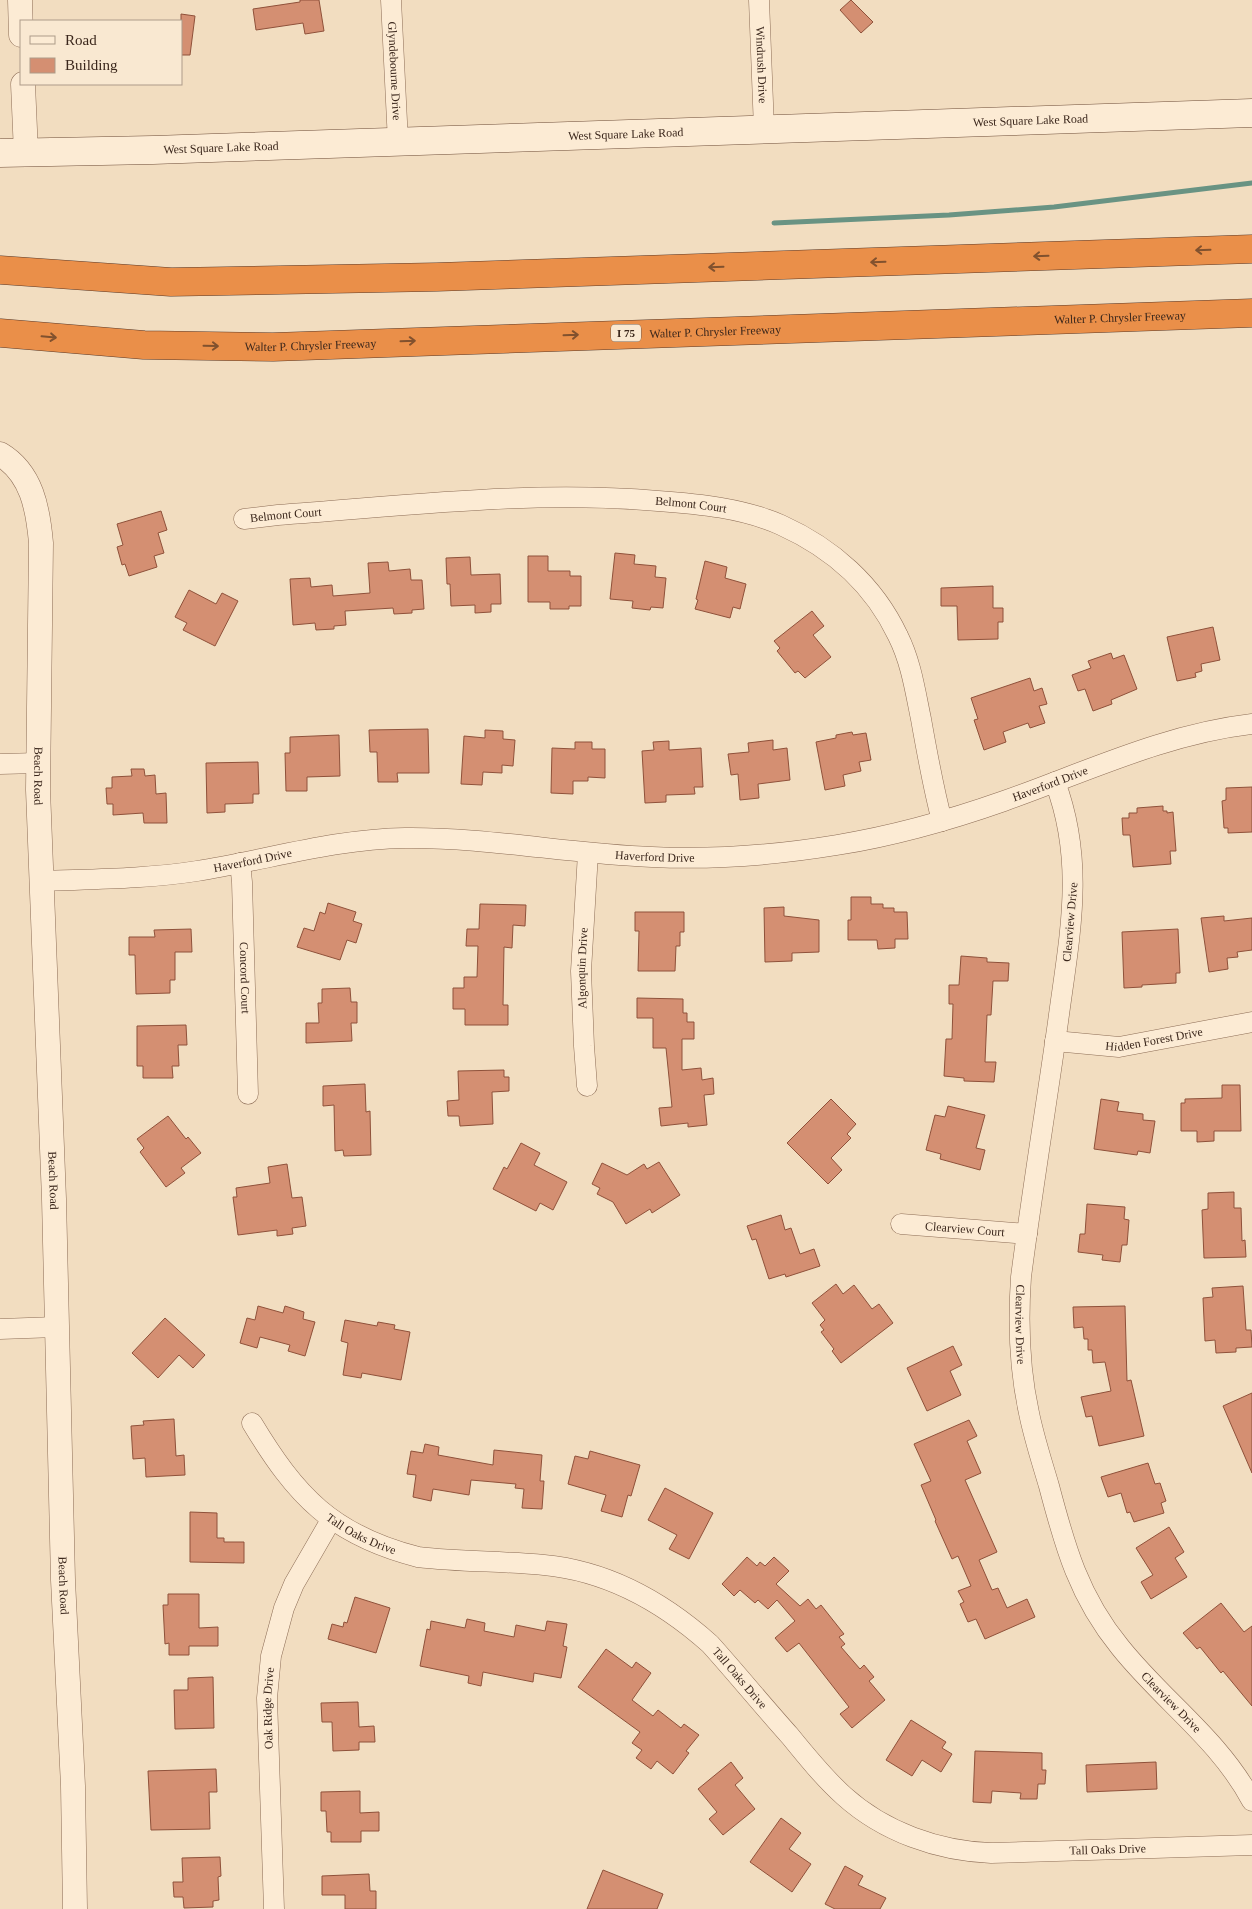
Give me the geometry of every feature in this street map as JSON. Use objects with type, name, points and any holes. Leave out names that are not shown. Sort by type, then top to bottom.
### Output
[{"type":"highway","points":[[0,270],[181,282],[438,277],[1252,249]]},
{"type":"highway","name":"Walter P. Chrysler Freeway","points":[[0,333],[144,345],[272,346],[1252,313]]},
{"type":"main road","name":"West Square Lake Road","points":[[13,153],[1252,113]]},
{"type":"street","points":[[20,0],[21,20]]},
{"type":"street","name":"Glyndebourne Drive","points":[[391,0],[398,142]]},
{"type":"street","name":"Windrush Drive","points":[[759,0],[764,129]]},
{"type":"street","points":[[13,153],[23,85]]},
{"type":"street","name":"Beach Road","points":[[5,457],[27,482],[40,524],[42,566],[38,763],[54,1200],[63,1580],[73,1786],[75,1909]]},
{"type":"street","name":"Belmont Court","points":[[244,519],[496,499],[585,496],[707,506],[760,517],[780,524],[807,538],[846,566],[874,596],[890,622],[906,655],[914,682],[933,784],[942,820]]},
{"type":"street","name":"Haverford Drive","points":[[43,881],[146,877],[198,871],[314,847],[374,839],[464,840],[652,858],[699,858],[790,852],[881,836],[942,820],[1002,802],[1184,736],[1252,724]]},
{"type":"street","points":[[0,764],[38,763]]},
{"type":"street","name":"Clearview Drive","points":[[1055,782],[1068,826],[1074,876],[1072,920],[1021,1277],[1019,1323],[1024,1387],[1034,1434],[1069,1558],[1087,1596],[1105,1628],[1134,1664],[1214,1746],[1238,1776],[1252,1801]]},
{"type":"street","name":"Algonquin Drive","points":[[587,1086],[581,971],[588,853]]},
{"type":"street","name":"Concord Court","points":[[240,863],[243,892],[248,1094]]},
{"type":"street","name":"Hidden Forest Drive","points":[[1055,1041],[1119,1047],[1252,1022]]},
{"type":"street","name":"Clearview Court","points":[[901,1224],[1027,1234]]},
{"type":"street","points":[[0,1329],[56,1327]]},
{"type":"street","name":"Tall Oaks Drive","points":[[252,1423],[283,1472],[314,1506],[331,1520],[371,1542],[418,1557],[565,1568],[611,1580],[652,1599],[690,1625],[710,1644],[844,1797],[895,1830],[924,1841],[971,1852],[991,1853],[1252,1844]]},
{"type":"street","name":"Oak Ridge Drive","points":[[274,1909],[267,1698],[272,1656],[284,1608],[294,1584],[331,1520]]},
{"type":"building","points":[[300,0],[319,0],[324,31],[305,34],[303,23],[256,30],[253,9],[300,2]]},
{"type":"building","points":[[851,0],[873,22],[861,33],[840,10]]},
{"type":"building","points":[[181,14],[195,16],[190,55],[182,55]]},
{"type":"building","points":[[161,511],[167,530],[158,533],[164,553],[154,556],[157,567],[129,576],[125,564],[122,565],[117,547],[123,545],[117,524]]},
{"type":"building","points":[[615,553],[635,555],[634,564],[656,566],[655,577],[666,578],[663,608],[651,607],[650,610],[632,608],[633,601],[610,599]]},
{"type":"building","points":[[528,556],[548,556],[548,571],[570,571],[570,576],[581,576],[581,606],[569,606],[569,609],[550,609],[550,602],[528,602]]},
{"type":"building","points":[[470,557],[471,575],[500,574],[501,604],[491,604],[491,612],[475,613],[475,605],[451,606],[450,584],[447,584],[446,558]]},
{"type":"building","points":[[705,561],[727,567],[725,578],[746,584],[740,609],[733,607],[730,618],[695,609]]},
{"type":"building","points":[[388,562],[389,571],[410,569],[411,580],[422,580],[424,609],[412,610],[412,613],[394,614],[393,608],[345,611],[346,625],[334,626],[334,629],[316,630],[315,623],[293,625],[290,579],[310,578],[311,587],[332,585],[333,596],[370,593],[368,563]]},
{"type":"building","points":[[993,586],[993,608],[1003,608],[1003,622],[998,622],[998,639],[958,640],[957,606],[941,606],[941,588]]},
{"type":"building","points":[[189,590],[216,604],[222,593],[238,601],[215,646],[183,630],[187,623],[175,617]]},
{"type":"building","points":[[812,611],[824,626],[813,635],[831,657],[805,678],[798,671],[795,673],[777,651],[780,648],[774,641]]},
{"type":"building","points":[[1213,627],[1220,660],[1201,664],[1202,671],[1195,673],[1196,677],[1177,681],[1167,637]]},
{"type":"building","points":[[1111,653],[1113,659],[1124,655],[1137,689],[1111,700],[1112,704],[1093,711],[1085,689],[1078,691],[1072,675],[1091,668],[1088,661]]},
{"type":"building","points":[[1030,678],[1034,691],[1042,688],[1047,704],[1039,706],[1045,723],[1030,728],[1028,723],[1003,732],[1006,742],[984,750],[974,720],[978,719],[971,698]]},
{"type":"building","points":[[428,729],[429,773],[397,773],[398,782],[378,782],[377,752],[370,752],[369,730]]},
{"type":"building","points":[[485,730],[503,731],[503,739],[515,740],[513,766],[502,765],[502,773],[483,772],[482,785],[461,784],[464,736],[485,738]]},
{"type":"building","points":[[852,732],[853,735],[866,733],[871,760],[859,762],[861,771],[843,775],[845,786],[825,790],[816,742]]},
{"type":"building","points":[[339,735],[340,776],[307,777],[307,791],[286,791],[285,753],[290,753],[290,737]]},
{"type":"building","points":[[773,740],[773,750],[787,748],[790,780],[758,784],[759,798],[740,800],[738,774],[731,775],[728,754],[749,752],[748,743]]},
{"type":"building","points":[[669,741],[669,750],[701,748],[703,787],[694,787],[695,794],[666,795],[666,802],[645,803],[642,751],[654,750],[653,742]]},
{"type":"building","points":[[575,742],[592,742],[592,749],[605,749],[605,778],[588,777],[588,781],[573,781],[573,794],[551,793],[552,748],[575,749]]},
{"type":"building","points":[[258,762],[259,794],[253,794],[253,803],[225,804],[225,812],[207,813],[206,763]]},
{"type":"building","points":[[131,769],[144,769],[145,776],[155,775],[156,794],[166,793],[167,823],[144,823],[143,813],[113,815],[113,804],[107,804],[106,788],[112,788],[112,777],[132,776]]},
{"type":"building","points":[[1252,787],[1252,832],[1228,833],[1228,828],[1224,828],[1222,801],[1226,800],[1226,788]]},
{"type":"building","points":[[1163,806],[1163,811],[1167,811],[1167,813],[1173,812],[1176,851],[1170,851],[1171,864],[1133,867],[1130,835],[1123,835],[1122,818],[1129,818],[1129,813],[1137,813],[1137,808]]},
{"type":"building","points":[[851,897],[871,897],[871,904],[883,904],[883,908],[894,908],[894,912],[907,912],[908,939],[895,939],[895,948],[878,949],[877,940],[848,940],[848,920],[851,920]]},
{"type":"building","points":[[328,903],[356,912],[353,921],[362,924],[356,943],[347,940],[340,960],[297,947],[304,928],[314,931],[320,912],[325,914]]},
{"type":"building","points":[[480,904],[526,905],[525,926],[513,925],[512,948],[504,947],[503,1005],[508,1005],[508,1025],[465,1025],[465,1009],[453,1009],[453,988],[464,988],[464,977],[477,977],[478,946],[466,946],[467,929],[479,929]]},
{"type":"building","points":[[784,907],[784,916],[819,920],[819,952],[792,953],[792,961],[765,962],[764,908]]},
{"type":"building","points":[[635,912],[684,912],[684,932],[680,932],[680,946],[676,946],[675,971],[638,971],[639,931],[635,931]]},
{"type":"building","points":[[1224,916],[1224,921],[1252,918],[1252,950],[1237,952],[1238,957],[1227,958],[1228,969],[1209,972],[1201,918]]},
{"type":"building","points":[[191,929],[192,952],[175,952],[175,980],[170,980],[170,993],[136,994],[135,955],[129,955],[129,937],[155,937],[154,930]]},
{"type":"building","points":[[1178,929],[1180,973],[1176,973],[1176,983],[1124,988],[1122,932]]},
{"type":"building","points":[[961,956],[987,958],[987,962],[1009,963],[1008,981],[993,981],[991,1015],[987,1015],[985,1062],[996,1062],[994,1082],[964,1081],[964,1078],[944,1076],[946,1039],[952,1039],[953,1004],[949,1004],[949,985],[959,985]]},
{"type":"building","points":[[350,988],[351,1002],[357,1002],[357,1023],[351,1023],[352,1041],[306,1043],[306,1023],[319,1023],[318,1003],[322,1003],[322,989]]},
{"type":"building","points":[[637,998],[683,999],[683,1013],[687,1013],[687,1022],[694,1022],[694,1039],[682,1039],[682,1070],[701,1068],[702,1080],[713,1078],[714,1094],[704,1095],[707,1125],[688,1127],[688,1123],[661,1126],[659,1108],[672,1107],[666,1048],[653,1048],[653,1018],[637,1018]]},
{"type":"building","points":[[186,1025],[187,1045],[178,1045],[179,1066],[172,1066],[173,1078],[143,1078],[143,1066],[137,1066],[137,1026]]},
{"type":"building","points":[[504,1070],[504,1077],[509,1077],[509,1091],[492,1092],[493,1124],[460,1126],[459,1116],[448,1116],[447,1101],[459,1100],[458,1071]]},
{"type":"building","points":[[365,1084],[366,1112],[370,1111],[371,1155],[344,1156],[343,1150],[335,1151],[334,1105],[323,1106],[323,1086]]},
{"type":"building","points":[[1222,1085],[1240,1085],[1241,1131],[1214,1131],[1214,1141],[1197,1142],[1197,1131],[1181,1131],[1181,1103],[1185,1103],[1185,1099],[1222,1098]]},
{"type":"building","points":[[831,1099],[856,1124],[847,1134],[851,1138],[831,1158],[842,1170],[828,1184],[787,1143]]},
{"type":"building","points":[[1101,1099],[1119,1102],[1117,1111],[1143,1114],[1143,1120],[1155,1121],[1150,1153],[1138,1151],[1137,1155],[1094,1149]]},
{"type":"building","points":[[948,1106],[985,1115],[976,1148],[985,1150],[980,1170],[940,1159],[941,1154],[926,1150],[935,1115],[945,1117]]},
{"type":"building","points":[[168,1116],[186,1139],[188,1137],[201,1153],[181,1168],[185,1173],[166,1187],[140,1152],[144,1148],[137,1139]]},
{"type":"building","points":[[521,1143],[540,1153],[534,1165],[567,1182],[553,1210],[540,1203],[536,1211],[493,1189],[504,1167],[507,1169]]},
{"type":"building","points":[[659,1162],[680,1195],[652,1213],[650,1209],[626,1224],[613,1202],[597,1194],[600,1188],[592,1184],[602,1163],[627,1175],[644,1164],[647,1169]]},
{"type":"building","points":[[287,1164],[292,1198],[302,1197],[306,1226],[292,1228],[293,1234],[277,1236],[277,1230],[238,1235],[233,1197],[237,1197],[236,1188],[270,1183],[268,1167]]},
{"type":"building","points":[[1234,1192],[1234,1208],[1241,1208],[1242,1241],[1245,1240],[1246,1257],[1204,1258],[1202,1210],[1208,1209],[1208,1193]]},
{"type":"building","points":[[1087,1204],[1125,1207],[1124,1219],[1129,1220],[1127,1245],[1122,1245],[1120,1262],[1102,1260],[1103,1255],[1078,1252],[1080,1234],[1085,1234]]},
{"type":"building","points":[[781,1215],[785,1230],[791,1228],[800,1254],[814,1249],[820,1266],[786,1277],[785,1274],[769,1279],[756,1239],[752,1240],[747,1226]]},
{"type":"building","points":[[836,1284],[843,1294],[854,1285],[872,1309],[879,1304],[893,1323],[841,1363],[832,1351],[834,1349],[821,1332],[824,1330],[820,1325],[825,1320],[812,1303]]},
{"type":"building","points":[[1243,1286],[1246,1330],[1251,1330],[1252,1347],[1236,1348],[1236,1352],[1216,1353],[1215,1340],[1205,1341],[1203,1298],[1213,1297],[1212,1288]]},
{"type":"building","points":[[258,1306],[283,1313],[285,1306],[304,1312],[303,1319],[315,1322],[305,1356],[288,1351],[290,1345],[260,1337],[257,1348],[240,1343],[247,1318],[255,1320]]},
{"type":"building","points":[[1125,1306],[1127,1381],[1131,1380],[1144,1436],[1099,1446],[1092,1416],[1086,1417],[1081,1397],[1111,1391],[1105,1362],[1093,1363],[1092,1350],[1088,1350],[1088,1339],[1084,1339],[1083,1327],[1074,1328],[1073,1307]]},
{"type":"building","points":[[165,1318],[205,1355],[193,1368],[179,1355],[158,1378],[132,1353]]},
{"type":"building","points":[[345,1320],[377,1326],[378,1322],[395,1325],[394,1329],[410,1332],[401,1380],[362,1373],[361,1378],[343,1375],[348,1343],[341,1341]]},
{"type":"building","points":[[953,1346],[962,1365],[950,1371],[961,1395],[927,1411],[907,1368]]},
{"type":"building","points":[[1252,1393],[1252,1473],[1223,1406]]},
{"type":"building","points":[[174,1419],[176,1456],[184,1455],[185,1475],[146,1477],[145,1458],[133,1459],[131,1426],[144,1425],[143,1421]]},
{"type":"building","points":[[969,1420],[977,1436],[967,1441],[981,1473],[965,1480],[997,1552],[979,1560],[992,1590],[998,1588],[1007,1608],[1027,1599],[1035,1617],[985,1639],[976,1619],[968,1622],[960,1604],[964,1602],[958,1591],[971,1586],[958,1556],[952,1559],[935,1521],[921,1485],[931,1481],[914,1444]]},
{"type":"building","points":[[425,1444],[439,1447],[438,1455],[493,1465],[494,1450],[542,1455],[540,1481],[544,1481],[542,1509],[522,1508],[524,1489],[515,1488],[516,1484],[471,1480],[469,1495],[433,1489],[431,1501],[413,1497],[416,1475],[407,1474],[411,1451],[423,1453]]},
{"type":"building","points":[[590,1451],[640,1465],[631,1496],[628,1495],[622,1517],[601,1511],[606,1495],[568,1484],[575,1456],[588,1459]]},
{"type":"building","points":[[1148,1463],[1155,1484],[1160,1483],[1166,1501],[1161,1503],[1164,1513],[1134,1522],[1130,1512],[1127,1513],[1121,1493],[1108,1497],[1101,1477]]},
{"type":"building","points":[[665,1488],[713,1513],[689,1559],[669,1549],[677,1535],[648,1520]]},
{"type":"building","points":[[190,1512],[217,1513],[217,1538],[224,1538],[224,1542],[244,1542],[244,1563],[190,1562]]},
{"type":"building","points":[[1169,1527],[1184,1552],[1175,1558],[1187,1577],[1151,1599],[1141,1582],[1153,1575],[1136,1548]]},
{"type":"building","points":[[747,1557],[757,1566],[760,1562],[765,1566],[774,1557],[789,1571],[776,1584],[800,1606],[808,1599],[816,1609],[821,1605],[844,1634],[839,1637],[845,1644],[841,1647],[860,1669],[864,1665],[874,1677],[869,1681],[885,1700],[852,1728],[840,1714],[849,1707],[799,1643],[787,1652],[775,1638],[795,1621],[777,1600],[768,1609],[758,1600],[755,1603],[740,1590],[734,1596],[722,1584]]},
{"type":"building","points":[[168,1594],[199,1594],[199,1628],[218,1627],[218,1646],[189,1646],[189,1655],[169,1655],[169,1643],[165,1644],[163,1605],[168,1605]]},
{"type":"building","points":[[355,1597],[390,1608],[376,1653],[328,1639],[332,1624],[343,1627],[344,1622],[347,1623]]},
{"type":"building","points":[[1221,1603],[1244,1632],[1252,1626],[1252,1706],[1223,1671],[1221,1673],[1200,1647],[1197,1649],[1183,1633]]},
{"type":"building","points":[[467,1619],[485,1623],[484,1631],[514,1637],[516,1625],[545,1631],[547,1621],[567,1624],[563,1646],[567,1647],[561,1678],[534,1673],[533,1682],[483,1672],[481,1686],[468,1683],[469,1676],[420,1666],[427,1629],[430,1630],[431,1621],[465,1628]]},
{"type":"building","points":[[606,1649],[632,1668],[636,1662],[651,1673],[632,1700],[653,1716],[658,1710],[681,1728],[684,1724],[699,1735],[686,1751],[689,1753],[673,1774],[657,1761],[651,1769],[636,1758],[642,1750],[632,1743],[640,1732],[578,1687]]},
{"type":"building","points":[[213,1677],[214,1728],[175,1729],[174,1690],[188,1690],[188,1678]]},
{"type":"building","points":[[358,1702],[359,1727],[374,1726],[375,1742],[359,1742],[359,1750],[333,1751],[332,1722],[322,1722],[321,1703]]},
{"type":"building","points":[[911,1720],[946,1742],[942,1748],[952,1754],[941,1772],[922,1760],[912,1776],[886,1760]]},
{"type":"building","points":[[975,1751],[1042,1753],[1042,1770],[1046,1770],[1045,1784],[1038,1784],[1037,1799],[1020,1799],[1021,1793],[992,1791],[991,1803],[973,1802]]},
{"type":"building","points":[[731,1762],[743,1778],[735,1785],[755,1809],[723,1835],[709,1819],[717,1812],[698,1789]]},
{"type":"building","points":[[1156,1762],[1157,1789],[1087,1792],[1086,1765]]},
{"type":"building","points":[[216,1769],[217,1792],[209,1792],[210,1829],[151,1830],[148,1771]]},
{"type":"building","points":[[360,1791],[360,1813],[379,1812],[379,1831],[361,1831],[361,1842],[331,1842],[331,1832],[327,1832],[326,1811],[321,1811],[321,1792]]},
{"type":"building","points":[[781,1818],[801,1833],[789,1849],[811,1864],[792,1892],[750,1862]]},
{"type":"building","points":[[220,1857],[221,1876],[218,1877],[219,1900],[213,1901],[213,1907],[184,1908],[183,1897],[174,1897],[173,1882],[183,1882],[182,1858]]},
{"type":"building","points":[[845,1866],[863,1876],[858,1885],[886,1898],[880,1909],[835,1909],[825,1904]]},
{"type":"building","points":[[603,1870],[663,1894],[657,1909],[587,1909]]},
{"type":"building","points":[[369,1874],[370,1891],[376,1891],[376,1909],[345,1909],[345,1895],[322,1895],[322,1876]]},
{"type":"waterway","points":[[774,223],[949,215],[1054,207],[1252,183]]}]
